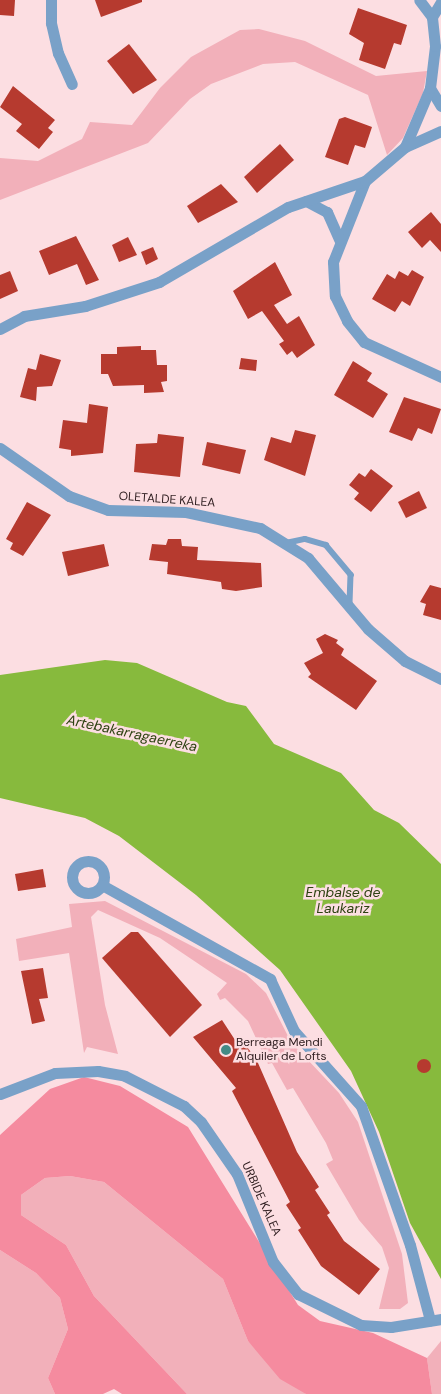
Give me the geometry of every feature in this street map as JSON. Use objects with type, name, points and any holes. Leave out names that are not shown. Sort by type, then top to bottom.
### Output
[{"type":"street","points":[[51,0],[51,23],[58,53],[72,84]]},
{"type":"street","points":[[404,147],[430,88],[435,46],[432,17],[419,0]]},
{"type":"street","points":[[432,17],[441,2]]},
{"type":"street","points":[[435,46],[441,32]]},
{"type":"street","points":[[430,88],[441,106]]},
{"type":"street","points":[[0,329],[24,316],[86,306],[160,282],[306,201],[365,180],[404,147],[441,131]]},
{"type":"street","points":[[365,180],[339,239],[333,262],[336,296],[346,321],[364,342],[441,377]]},
{"type":"street","points":[[306,201],[327,212],[339,239]]},
{"type":"street","name":"OLETALDE KALEA","points":[[0,448],[69,496],[108,510],[231,518],[260,528],[308,558],[350,607],[405,661],[441,679]]},
{"type":"street","points":[[102,885],[258,970],[279,991],[294,1031],[361,1106],[436,1319]]},
{"type":"street","name":"URBIDE KALEA","points":[[0,1094],[55,1073],[98,1071],[124,1076],[184,1106],[201,1122],[238,1174],[273,1262],[298,1294],[361,1325],[391,1327],[436,1319]]},
{"type":"lane","points":[[284,543],[304,539],[326,544],[351,575],[350,607]]},
{"type":"shaded area","points":[[259,29],[305,41],[376,76],[427,71],[423,93],[403,138],[387,155],[368,95],[295,62],[263,64],[211,84],[190,99],[148,143],[0,200],[0,158],[38,161],[82,139],[90,122],[132,125],[160,88],[191,57],[240,30]]},
{"type":"shaded area","points":[[105,901],[246,974],[266,993],[291,1042],[339,1093],[358,1122],[402,1254],[408,1303],[400,1309],[379,1309],[389,1268],[382,1247],[359,1220],[326,1164],[333,1160],[326,1143],[293,1088],[287,1090],[272,1063],[268,1064],[248,1021],[225,998],[220,1000],[217,994],[227,983],[160,938],[98,910],[91,917],[105,1005],[118,1054],[87,1047],[84,1053],[69,953],[19,961],[16,939],[72,927],[69,904]]},
{"type":"shaded area","points":[[84,1077],[120,1086],[188,1127],[298,1305],[320,1321],[373,1333],[427,1358],[432,1394],[306,1394],[280,1379],[248,1341],[223,1279],[104,1182],[70,1176],[45,1178],[21,1195],[21,1215],[66,1245],[94,1296],[187,1394],[122,1394],[114,1389],[103,1394],[55,1394],[48,1378],[68,1329],[60,1298],[36,1273],[0,1250],[0,1135],[50,1089]]},
{"type":"shaded area","points":[[70,1176],[104,1182],[223,1279],[248,1341],[306,1394],[187,1394],[94,1296],[66,1245],[21,1215],[21,1195],[45,1178]]},
{"type":"shaded area","points":[[0,1250],[36,1273],[60,1298],[68,1329],[48,1378],[55,1394],[0,1394]]},
{"type":"shaded area","points":[[441,1341],[441,1394],[432,1394],[427,1358]]},
{"type":"water","name":"Embalse de Laukariz","points":[[105,660],[137,663],[227,702],[246,706],[274,744],[341,773],[374,810],[399,823],[441,864],[441,1279],[410,1223],[379,1132],[351,1071],[280,970],[196,895],[119,836],[85,818],[0,798],[0,675]]},
{"type":"building","points":[[0,0],[15,0],[14,16],[0,15]]},
{"type":"building","points":[[95,0],[142,0],[142,2],[101,17]]},
{"type":"building","points":[[358,8],[407,25],[401,45],[394,43],[385,69],[359,60],[364,43],[349,34]]},
{"type":"building","points":[[129,44],[157,80],[133,94],[107,61]]},
{"type":"building","points":[[13,86],[55,120],[48,128],[53,132],[39,149],[16,131],[22,124],[0,107]]},
{"type":"building","points":[[345,117],[372,127],[365,148],[355,145],[348,165],[325,157],[339,119]]},
{"type":"building","points":[[280,144],[294,160],[257,193],[244,177]]},
{"type":"building","points":[[221,184],[238,202],[198,223],[187,206]]},
{"type":"building","points":[[431,212],[441,224],[441,252],[430,240],[422,248],[408,232]]},
{"type":"building","points":[[76,236],[99,280],[86,285],[77,264],[49,275],[39,251]]},
{"type":"building","points":[[128,237],[137,255],[119,262],[112,245]]},
{"type":"building","points":[[153,247],[158,259],[146,265],[141,252]]},
{"type":"building","points":[[275,262],[292,295],[274,305],[287,324],[299,316],[315,345],[297,358],[292,351],[287,355],[279,344],[284,341],[262,311],[248,319],[233,291]]},
{"type":"building","points":[[412,270],[424,277],[410,306],[402,301],[395,312],[372,299],[387,274],[395,279],[399,271],[408,276]]},
{"type":"building","points":[[10,271],[18,291],[0,299],[0,275]]},
{"type":"building","points":[[141,346],[141,350],[156,350],[157,365],[167,365],[167,381],[161,382],[164,392],[144,393],[144,385],[113,386],[108,374],[101,374],[101,354],[117,354],[117,347]]},
{"type":"building","points":[[40,354],[61,360],[52,386],[37,387],[36,401],[20,397],[28,368],[36,370]]},
{"type":"building","points":[[241,358],[257,360],[256,371],[239,369]]},
{"type":"building","points":[[353,361],[372,373],[367,381],[388,394],[373,418],[334,395]]},
{"type":"building","points":[[404,397],[441,409],[432,434],[418,428],[412,441],[389,432]]},
{"type":"building","points":[[89,404],[108,407],[103,453],[71,456],[71,450],[59,448],[63,420],[87,423]]},
{"type":"building","points":[[295,430],[316,435],[305,476],[264,460],[271,437],[291,443]]},
{"type":"building","points":[[158,434],[184,437],[180,477],[134,472],[136,444],[157,443]]},
{"type":"building","points":[[207,442],[246,450],[240,474],[202,465]]},
{"type":"building","points":[[371,469],[393,486],[371,512],[354,499],[359,493],[349,485],[359,473],[365,477]]},
{"type":"building","points":[[419,491],[427,508],[406,518],[398,502]]},
{"type":"building","points":[[27,502],[51,515],[23,556],[10,549],[13,543],[6,539]]},
{"type":"building","points":[[168,539],[181,539],[182,546],[198,547],[197,560],[261,563],[262,587],[236,591],[222,589],[221,582],[167,574],[168,562],[149,560],[152,544],[166,545]]},
{"type":"building","points":[[104,544],[109,566],[68,576],[62,552]]},
{"type":"building","points":[[430,585],[441,588],[441,620],[423,615],[426,604],[420,602]]},
{"type":"building","points":[[325,634],[338,640],[336,643],[344,649],[341,655],[377,681],[356,710],[308,677],[311,674],[304,663],[323,653],[316,639]]},
{"type":"building","points":[[43,869],[46,887],[18,891],[15,874]]},
{"type":"building","points":[[131,932],[138,932],[202,1005],[170,1037],[102,958]]},
{"type":"building","points":[[43,968],[48,998],[39,999],[45,1021],[32,1024],[21,971]]},
{"type":"building","points":[[222,1020],[237,1043],[242,1039],[258,1063],[297,1152],[319,1187],[315,1190],[330,1213],[327,1215],[344,1241],[380,1269],[359,1295],[321,1266],[298,1230],[301,1228],[286,1205],[290,1202],[232,1091],[236,1088],[193,1037]]},
{"type":"building","points":[[421,1059],[427,1059],[431,1066],[427,1073],[421,1073],[417,1069],[417,1063]]},
{"type":"place","name":"Berreaga Mendi Alquiler de Lofts","points":[[226,1050]]},
{"type":"water label","name":"Artebakarragaerreka","points":[[132,733]]}]
